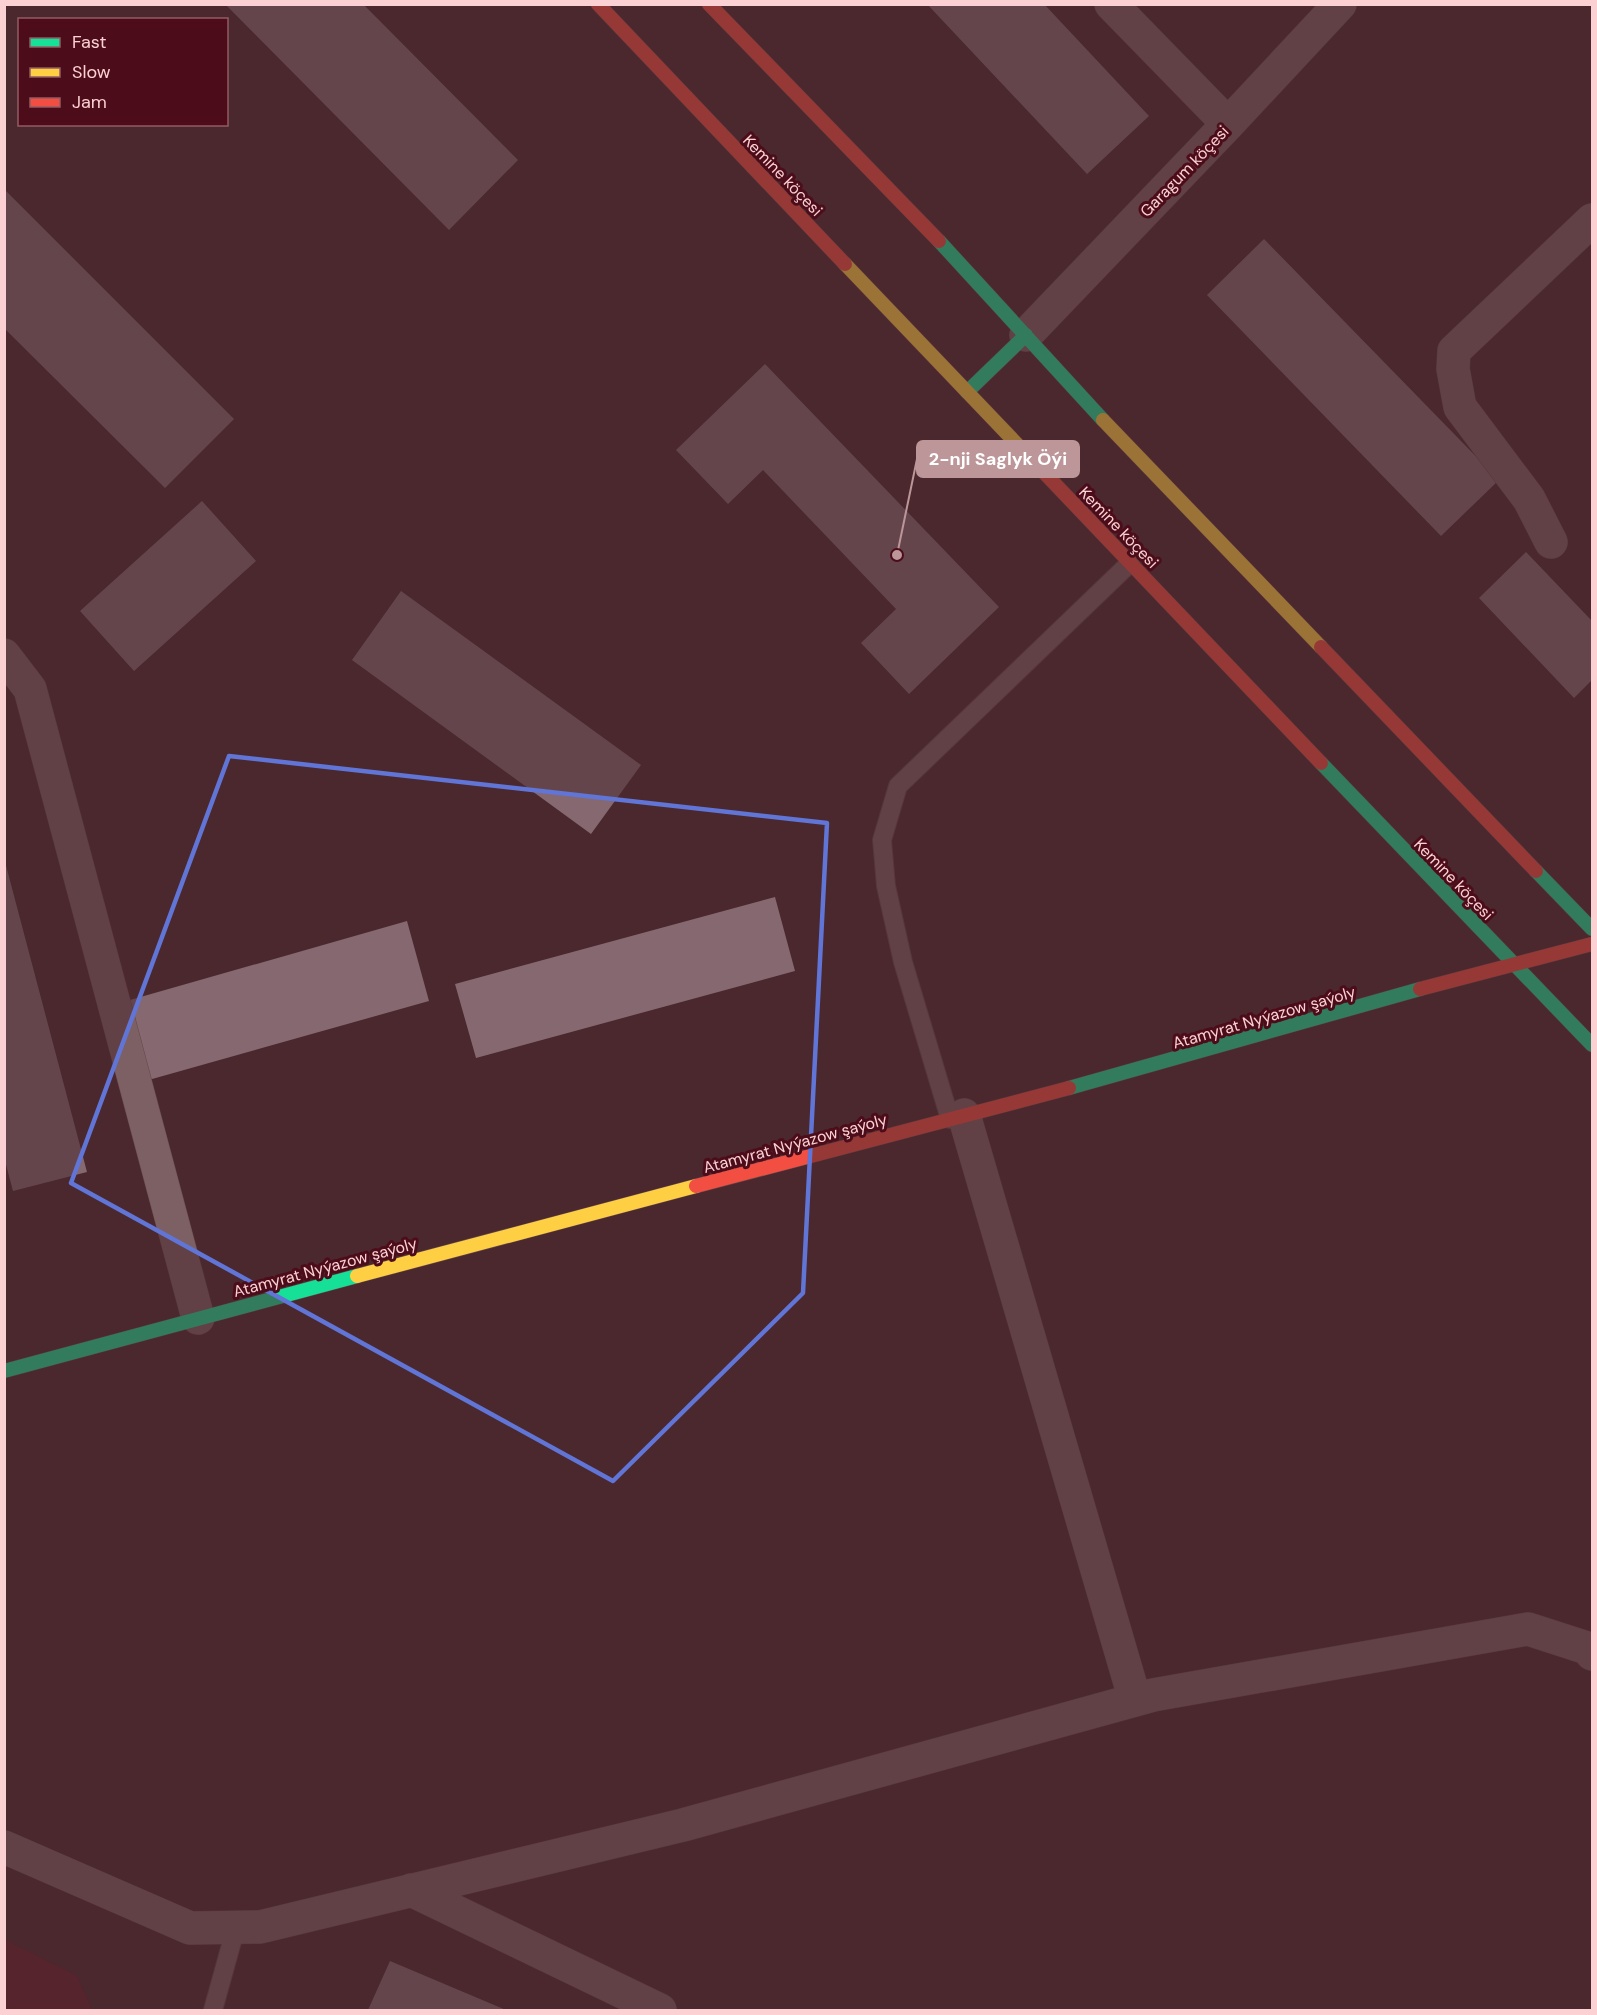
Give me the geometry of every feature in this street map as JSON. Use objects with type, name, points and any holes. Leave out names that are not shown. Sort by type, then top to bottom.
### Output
[{"type":"main road","name":"Kemine köçesi","points":[[598,4],[1381,827],[1593,1044]]},
{"type":"main road","points":[[709,4],[962,265],[1085,401],[1593,929]]},
{"type":"main road","points":[[967,392],[1026,335]]},
{"type":"main road","name":"Atamyrat Nyýazow şaýoly","points":[[4,1371],[1142,1068],[1513,963],[1593,944]]},
{"type":"street","points":[[1111,4],[1228,124]]},
{"type":"street","name":"Garagum köçesi","points":[[1026,335],[1340,4]]},
{"type":"street","points":[[1551,542],[1529,499],[1460,407],[1452,369],[1454,351],[1593,220]]},
{"type":"street","points":[[4,655],[30,689],[198,1318]]},
{"type":"street","points":[[957,1117],[1135,1700]]},
{"type":"street","points":[[4,1847],[190,1928],[260,1927],[683,1825],[1153,1695],[1528,1629],[1587,1648],[1593,1654]]},
{"type":"street","points":[[411,1890],[660,2010]]},
{"type":"lane","points":[[957,1117],[903,962],[886,886],[882,840],[898,786],[1130,563]]},
{"type":"lane","points":[[213,2010],[236,1927]]},
{"type":"highlighted area","points":[[229,756],[827,823],[803,1293],[613,1481],[71,1183]]},
{"type":"shaded area","points":[[4,1939],[77,1976],[92,2010],[5,2010]]},
{"type":"building","points":[[225,4],[363,4],[518,160],[449,230]]},
{"type":"building","points":[[927,4],[1044,4],[1149,116],[1087,174]]},
{"type":"building","points":[[4,189],[234,419],[165,488],[4,328]]},
{"type":"building","points":[[1264,239],[1499,480],[1441,536],[1207,295]]},
{"type":"building","points":[[765,364],[999,607],[909,694],[861,643],[896,609],[763,470],[728,504],[676,450]]},
{"type":"building","points":[[202,501],[256,561],[134,671],[80,611]]},
{"type":"building","points":[[1526,552],[1592,621],[1592,680],[1574,698],[1479,598]]},
{"type":"building","points":[[401,591],[641,765],[591,834],[352,660]]},
{"type":"building","points":[[4,858],[87,1172],[13,1191],[4,1157]]},
{"type":"building","points":[[775,897],[795,971],[476,1058],[455,984]]},
{"type":"building","points":[[407,921],[429,1001],[138,1083],[116,1004]]},
{"type":"building","points":[[390,1961],[506,2010],[368,2010]]},
{"type":"traffic: fast","points":[[939,241],[1103,420]]},
{"type":"traffic: fast","points":[[967,392],[1026,335]]},
{"type":"traffic: fast","points":[[1321,763],[1592,1045]]},
{"type":"traffic: fast","points":[[1536,871],[1592,929]]},
{"type":"traffic: fast","points":[[1069,1088],[1420,989]]},
{"type":"traffic: fast","points":[[4,1371],[357,1276]]},
{"type":"traffic: slow","points":[[845,264],[1035,463]]},
{"type":"traffic: slow","points":[[1103,420],[1321,647]]},
{"type":"traffic: slow","points":[[357,1276],[696,1186]]},
{"type":"traffic: jam","points":[[598,4],[845,264]]},
{"type":"traffic: jam","points":[[709,4],[939,241]]},
{"type":"traffic: jam","points":[[1035,463],[1321,763]]},
{"type":"traffic: jam","points":[[1321,647],[1536,871]]},
{"type":"traffic: jam","points":[[1420,989],[1592,944]]},
{"type":"traffic: jam","points":[[696,1186],[1069,1088]]},
{"type":"place","name":"2-nji Saglyk Öýi","points":[[897,555]]}]
